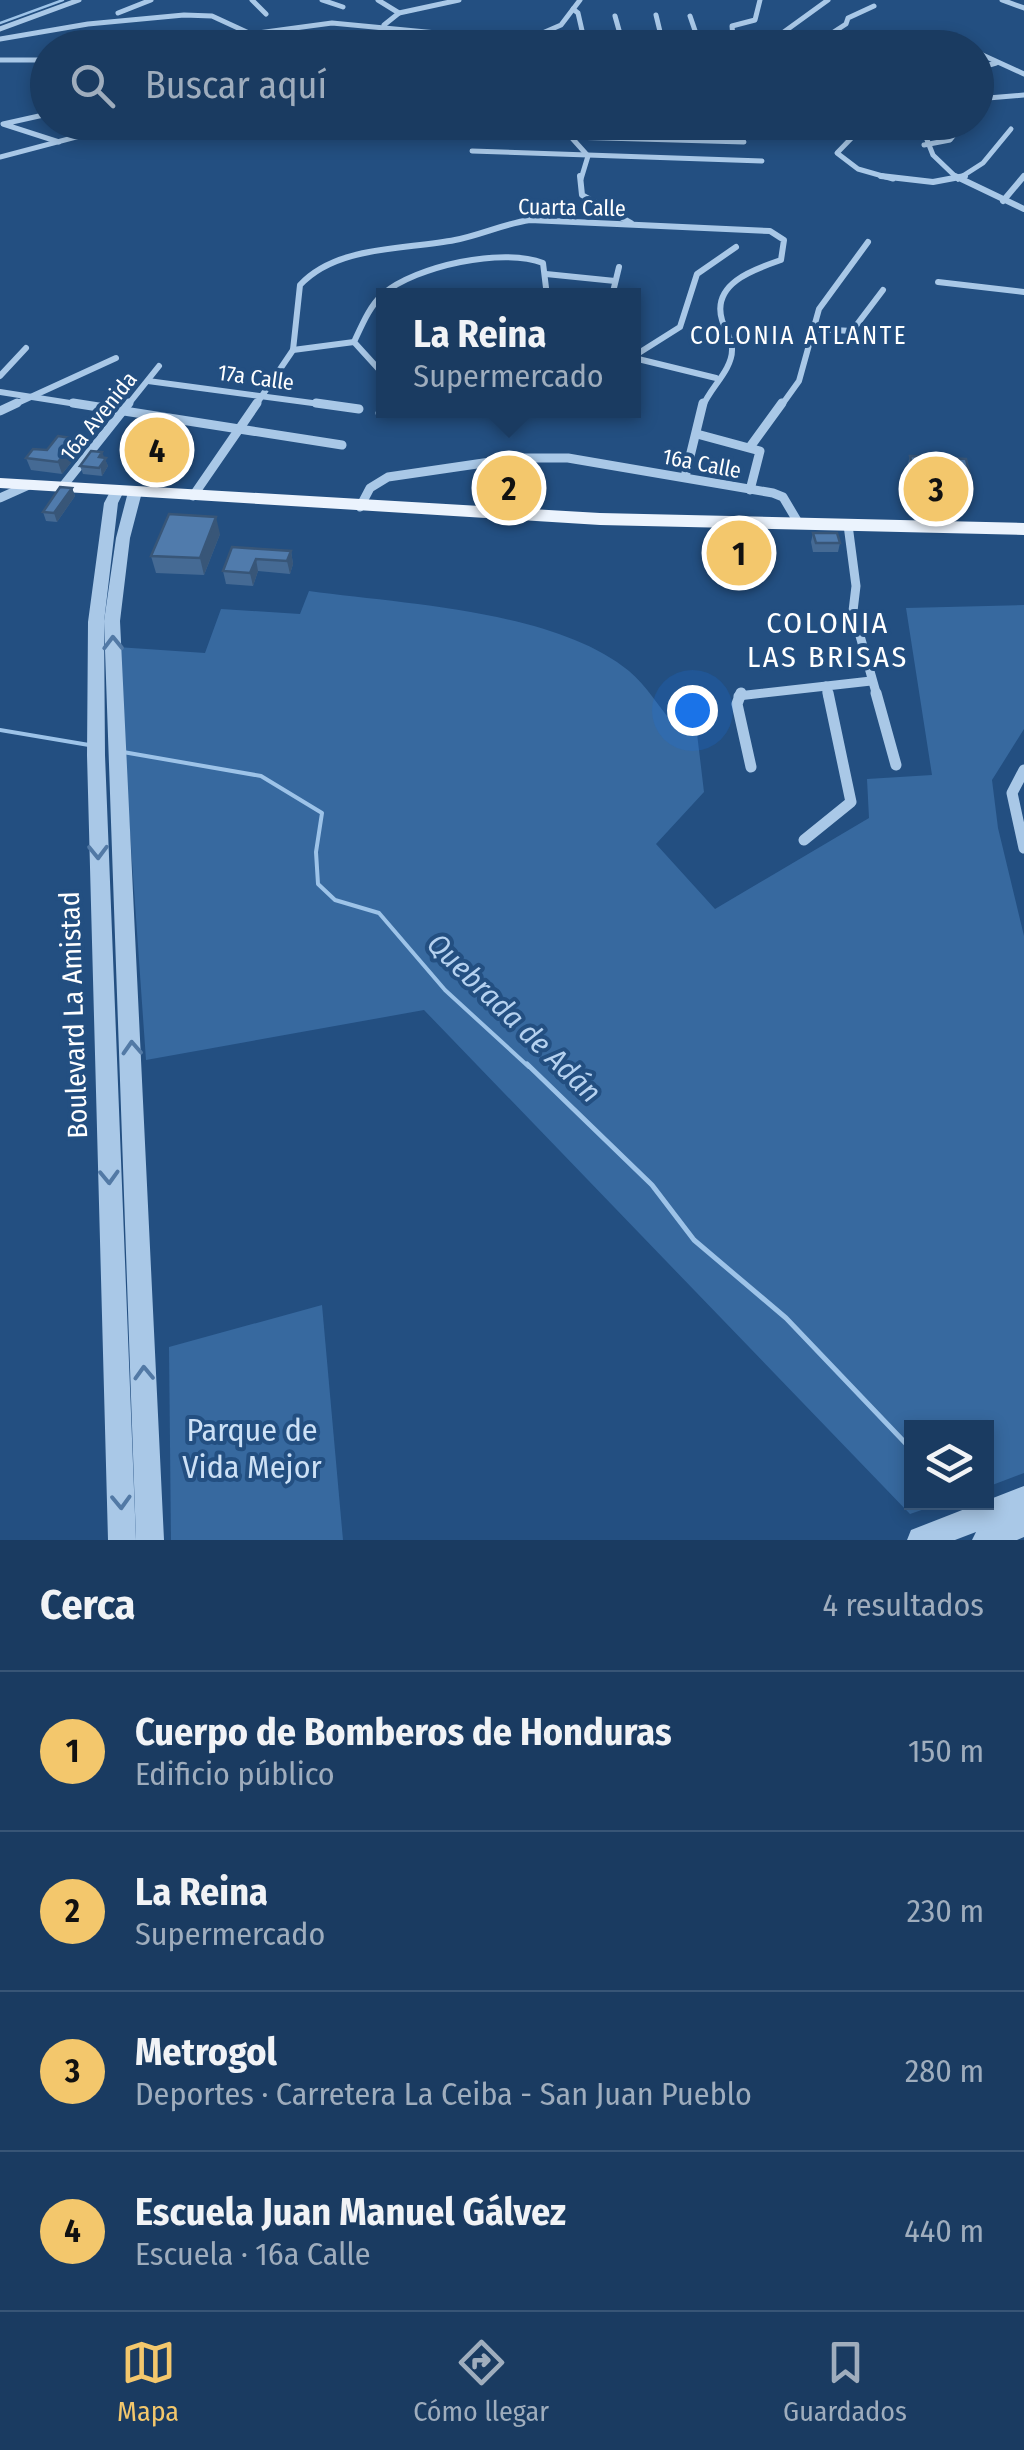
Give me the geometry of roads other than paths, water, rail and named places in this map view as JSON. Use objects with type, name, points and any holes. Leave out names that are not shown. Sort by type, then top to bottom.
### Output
[{"type":"main road","points":[[0,483],[600,519],[1024,529]]},
{"type":"street","points":[[0,29],[80,0]]},
{"type":"street","points":[[118,12],[151,0]]},
{"type":"street","points":[[252,0],[266,14]]},
{"type":"street","points":[[322,0],[343,7]]},
{"type":"street","points":[[378,0],[399,13]]},
{"type":"street","points":[[384,25],[399,13],[458,0]]},
{"type":"street","points":[[550,30],[561,25],[580,0]]},
{"type":"street","points":[[732,30],[732,26],[755,20],[760,0]]},
{"type":"street","points":[[787,30],[828,0]]},
{"type":"street","points":[[1002,0],[1024,7]]},
{"type":"street","points":[[1018,0],[1024,7]]},
{"type":"street","points":[[837,30],[848,18],[874,6]]},
{"type":"street","points":[[573,9],[578,13],[582,30]]},
{"type":"street","points":[[53,30],[184,15],[212,16],[242,30]]},
{"type":"street","points":[[656,15],[660,30]]},
{"type":"street","points":[[615,16],[619,30]]},
{"type":"street","points":[[690,16],[694,30]]},
{"type":"street","points":[[274,30],[320,22],[422,30]]},
{"type":"street","points":[[0,39],[30,34]]},
{"type":"street","points":[[0,60],[30,60]]},
{"type":"street","points":[[996,63],[1024,74]]},
{"type":"street","points":[[994,98],[1024,95]]},
{"type":"street","points":[[30,118],[3,124],[30,133]]},
{"type":"street","points":[[850,140],[837,154],[841,162],[854,170],[886,178],[958,180],[980,165],[1011,129]]},
{"type":"street","points":[[54,140],[60,142]]},
{"type":"street","points":[[0,157],[67,140]]},
{"type":"street","points":[[574,140],[589,162],[580,173],[582,196],[636,226]]},
{"type":"street","points":[[686,140],[744,142]]},
{"type":"street","points":[[923,140],[958,180],[1024,209]]},
{"type":"street","points":[[924,145],[950,140]]},
{"type":"street","points":[[472,151],[762,161]]},
{"type":"street","points":[[1003,201],[1024,176]]},
{"type":"street","name":"Cuarta Calle","points":[[292,350],[300,285],[312,272],[406,246],[470,237],[509,223],[566,220],[636,226],[750,227],[778,233],[784,240],[781,260],[739,275],[724,297],[720,315],[733,348],[728,363],[716,378]]},
{"type":"street","points":[[750,446],[799,380],[819,309],[868,242]]},
{"type":"street","points":[[641,352],[680,327],[697,274],[736,248]]},
{"type":"street","points":[[395,288],[450,266],[504,257],[534,258],[543,263],[547,288]]},
{"type":"street","points":[[614,288],[619,267]]},
{"type":"street","points":[[546,274],[615,281]]},
{"type":"street","points":[[404,282],[406,288]]},
{"type":"street","points":[[938,282],[1024,292]]},
{"type":"street","points":[[814,328],[846,334],[852,331],[883,290]]},
{"type":"street","points":[[354,342],[376,302]]},
{"type":"street","points":[[193,496],[292,350],[354,342]]},
{"type":"street","points":[[354,342],[376,368]]},
{"type":"street","points":[[0,376],[26,348]]},
{"type":"street","points":[[0,411],[116,358]]},
{"type":"street","points":[[641,359],[716,378],[698,418],[698,434],[684,477]]},
{"type":"street","points":[[372,365],[376,364]]},
{"type":"street","name":"16a Avenida","points":[[64,486],[159,366]]},
{"type":"street","name":"17a Calle","points":[[148,381],[359,409]]},
{"type":"street","points":[[0,392],[342,445]]},
{"type":"street","points":[[698,434],[750,446],[761,454],[750,490]]},
{"type":"street","name":"16a Calle","points":[[360,507],[378,480],[518,458],[568,458],[783,497],[799,524]]},
{"type":"street","points":[[0,498],[29,484]]},
{"type":"street","name":"Boulevard La Amistad","points":[[122,1540],[106,748],[112,621],[126,491]]},
{"type":"street","points":[[848,525],[856,586],[854,611],[896,765]]},
{"type":"street","points":[[752,767],[737,697],[752,691],[871,681]]},
{"type":"street","points":[[804,840],[850,802],[826,686]]},
{"type":"street","name":"Boulevard La Amistad","points":[[106,748],[134,1090],[150,1540]]},
{"type":"street","points":[[1024,770],[1012,792],[1024,848]]},
{"type":"street","points":[[921,1540],[1023,1516]]},
{"type":"street","points":[[986,1540],[1023,1516]]},
{"type":"waterway","name":"Quebrada de Adán","points":[[0,23],[63,0]]},
{"type":"waterway","name":"Quebrada de Adán","points":[[0,730],[89,745]]},
{"type":"waterway","name":"Quebrada de Adán","points":[[123,752],[261,776],[322,813],[316,852],[318,884],[335,900],[379,913],[445,990],[529,1067]]},
{"type":"waterway","name":"Quebrada de Adán","points":[[527,1064],[652,1185],[694,1240],[786,1318],[904,1442]]},
{"type":"place","name":"Escuela Juan Manuel Gálvez","points":[[157,450]]},
{"type":"place","name":"La Reina","points":[[509,488]]},
{"type":"place","name":"Metrogol","points":[[936,489]]},
{"type":"place","name":"Cuerpo de Bomberos de Honduras","points":[[739,553]]},
{"type":"district","name":"COLONIA ATLANTE","points":[[799,335]]},
{"type":"district","name":"COLONIA LAS BRISAS","points":[[828,640]]},
{"type":"park label","name":"Parque de Vida Mejor","points":[[252,1448]]}]
